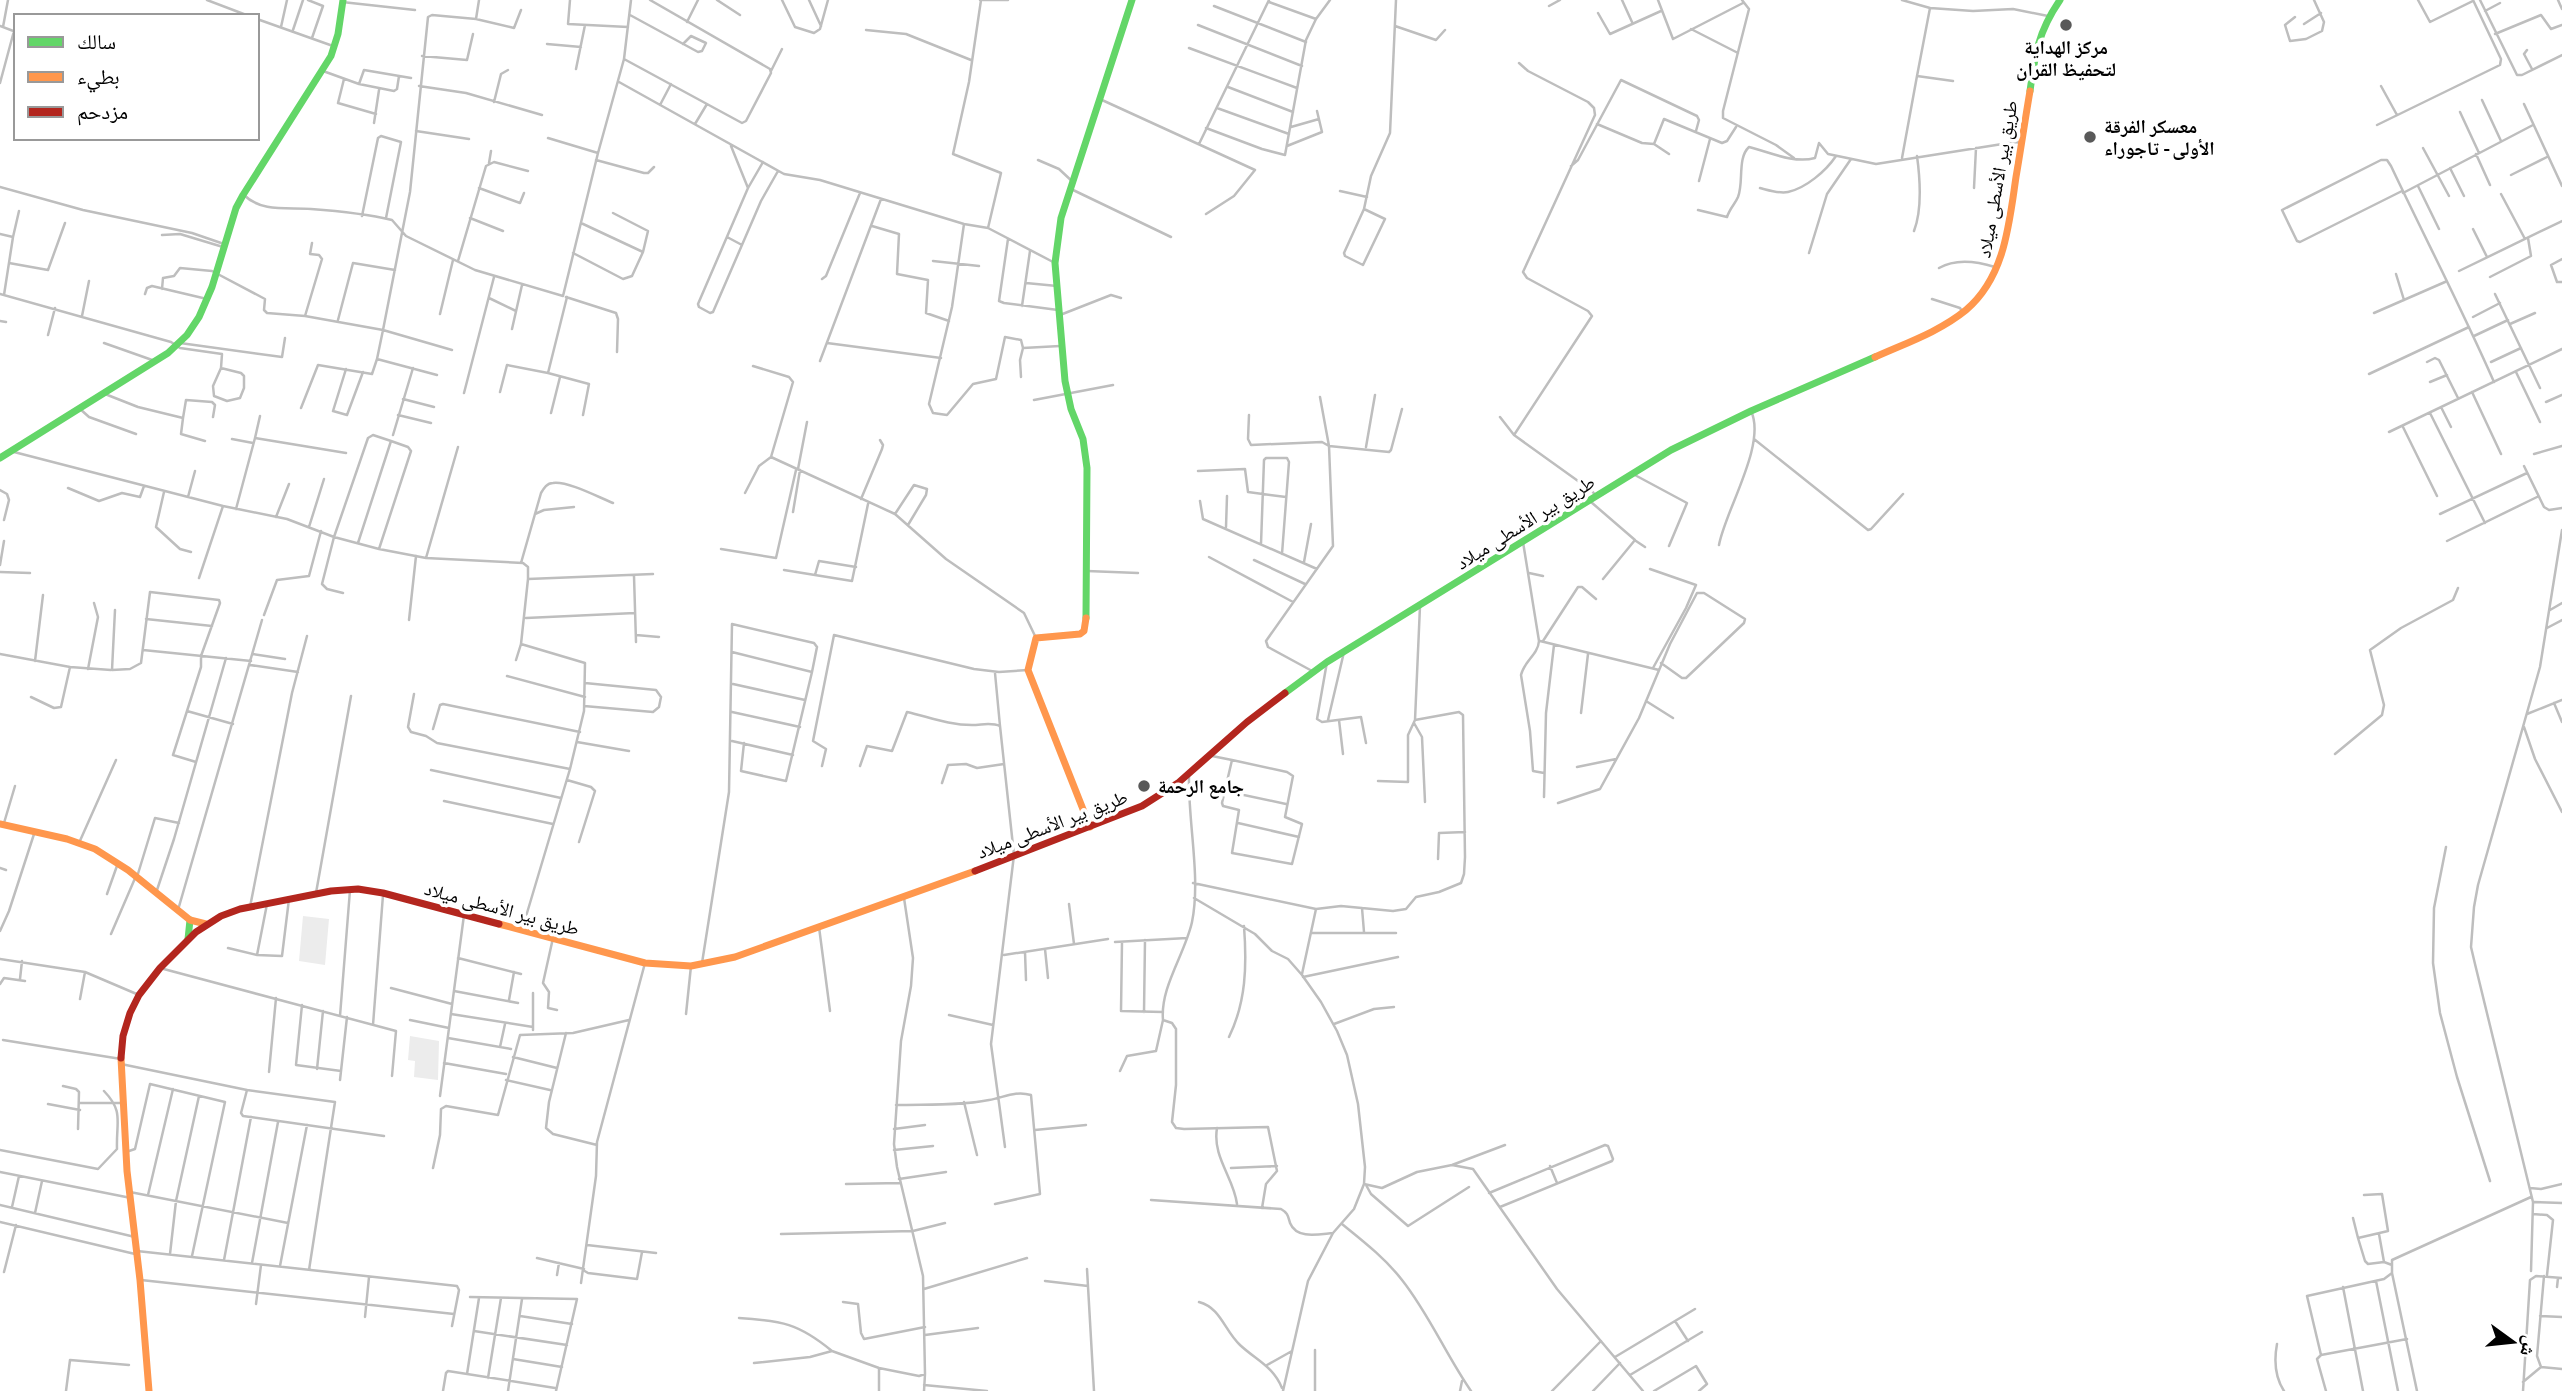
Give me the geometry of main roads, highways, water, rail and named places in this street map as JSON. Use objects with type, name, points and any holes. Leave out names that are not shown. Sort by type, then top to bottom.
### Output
[{"type":"main road","points":[[1090,827],[1028,670],[1036,638],[1077,635],[1084,631],[1087,614],[1087,468],[1083,439],[1068,395],[1055,263],[1057,230],[1102,100],[1132,0]]},
{"type":"main road","name":"طريق بير الأسطى ميلاد","points":[[149,1391],[140,1280],[119,1103],[125,1028],[139,995],[160,968],[206,924],[230,912],[250,907],[350,889],[383,894],[645,963],[702,965],[735,957],[904,897],[1142,806],[1178,783],[1285,692],[1327,662],[1696,436],[1939,329],[1964,313],[1990,283],[1998,268],[2008,232],[2032,64],[2040,35],[2060,0]]},
{"type":"main road","points":[[4,454],[155,361],[178,345],[198,321],[243,195],[323,71],[335,46],[343,1]]},
{"type":"main road","points":[[2,824],[79,843],[118,863],[190,920],[206,924]]},
{"type":"main road","points":[[187,940],[190,920]]},
{"type":"place","name":"مركز الهداية لتحفيظ القران","points":[[2066,25]]},
{"type":"place","name":"معسكر الفرقة الأولى - تاجوراء","points":[[2090,137]]},
{"type":"place","name":"جامع الرحمة","points":[[1144,786]]}]
